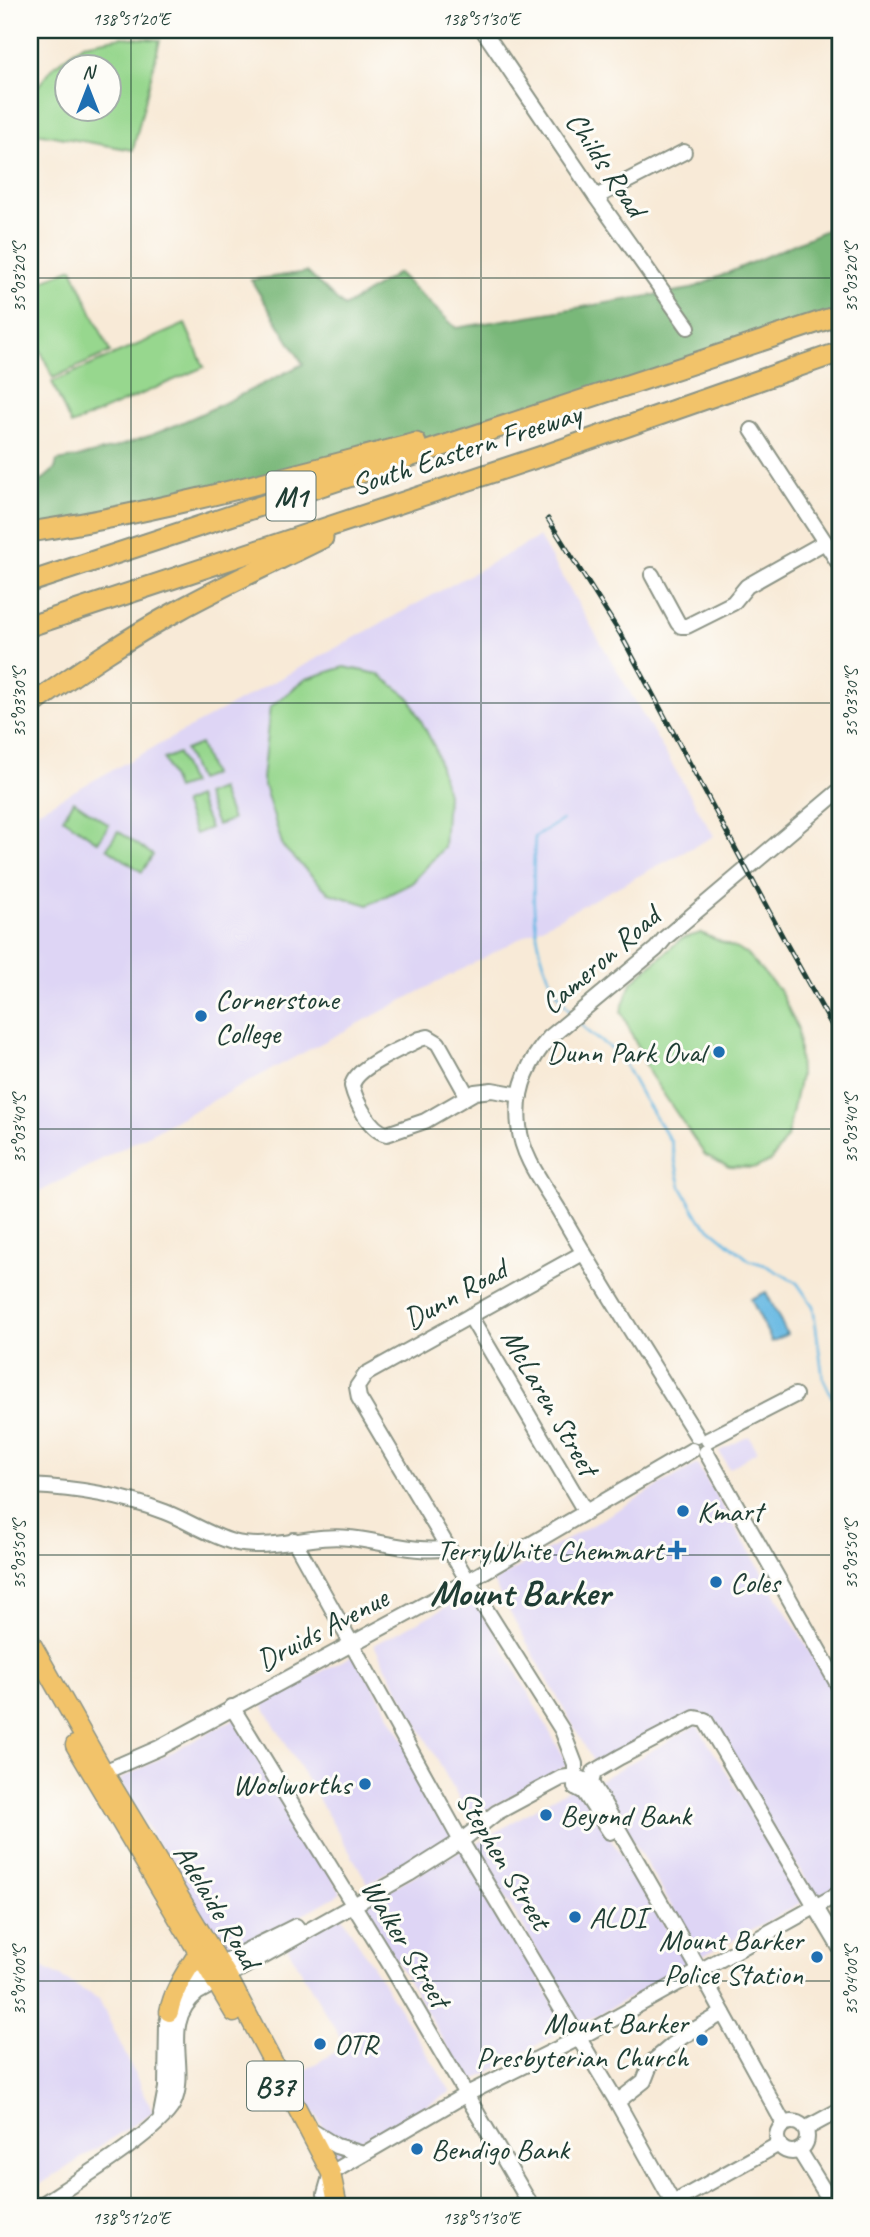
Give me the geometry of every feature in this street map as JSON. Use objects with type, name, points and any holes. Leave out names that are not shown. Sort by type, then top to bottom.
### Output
[{"type":"highway","name":"South Eastern Freeway","points":[[30,582],[840,314]]},
{"type":"highway","name":"South Eastern Freeway","points":[[30,626],[548,454],[840,352]]},
{"type":"highway","points":[[30,532],[133,514],[224,493],[522,415],[553,410]]},
{"type":"highway","points":[[30,706],[111,650],[177,611],[383,508]]},
{"type":"main road","name":"Adelaide Road","points":[[30,1641],[198,1953],[218,1974],[304,2139],[317,2167],[326,2201]]},
{"type":"main road","name":"Adelaide Road","points":[[30,1661],[103,1778],[309,2129],[331,2173],[338,2207]]},
{"type":"main road","points":[[169,2012],[171,2000],[198,1953]]},
{"type":"street","name":"Childs Road","points":[[483,30],[688,327]]},
{"type":"street","points":[[596,197],[684,152]]},
{"type":"street","points":[[752,430],[840,565]]},
{"type":"street","points":[[652,575],[678,623],[687,626],[733,603],[747,586],[825,542]]},
{"type":"street","name":"Cameron Road","points":[[840,790],[550,1038],[535,1055],[523,1081],[519,1129],[527,1155],[583,1253],[701,1445],[840,1688]]},
{"type":"street","points":[[467,1096],[438,1043],[428,1037],[360,1071],[352,1086],[373,1127],[387,1134],[425,1122],[467,1096],[485,1090],[520,1095]]},
{"type":"street","name":"Dunn Road","points":[[449,1548],[359,1398],[357,1387],[366,1374],[583,1253]]},
{"type":"street","name":"McLaren Street","points":[[470,1316],[586,1513]]},
{"type":"street","name":"Druids Avenue","points":[[103,1778],[468,1581],[701,1445],[795,1395]]},
{"type":"street","points":[[30,1486],[85,1490],[123,1498],[166,1512],[234,1542],[256,1544],[340,1536],[431,1550],[449,1548],[562,1730],[575,1764],[575,1782],[649,1885]]},
{"type":"street","name":"Stephen Street","points":[[294,1540],[461,1841],[617,2102],[669,2205]]},
{"type":"street","name":"Walker Street","points":[[232,1707],[532,2207]]},
{"type":"street","points":[[784,2124],[700,1971],[591,1783],[594,1772],[695,1718],[705,1720],[840,1948]]},
{"type":"street","points":[[158,2122],[164,2107],[166,2088],[169,2012],[176,1998],[193,1982],[218,1974],[409,1874],[461,1841],[496,1813],[561,1778],[591,1783]]},
{"type":"street","points":[[326,2201],[331,2173],[465,2095],[579,2038],[840,1893]]},
{"type":"street","points":[[38,2207],[146,2133],[168,2112],[177,2086],[177,2022],[188,2000],[218,1974]]},
{"type":"street","points":[[617,2102],[644,2081],[650,2063],[682,2037],[723,2012]]},
{"type":"street","points":[[805,2129],[840,2110]]},
{"type":"street","points":[[798,2123],[805,2129],[806,2143],[799,2150],[789,2152],[779,2144],[778,2132],[784,2124],[798,2123]]},
{"type":"street","points":[[309,2129],[335,2146],[363,2154]]},
{"type":"street","points":[[669,2205],[779,2144]]},
{"type":"street","points":[[799,2150],[834,2207]]},
{"type":"shaded area","name":"Cornerstone College","points":[[539,537],[714,836],[30,1197],[30,815]]},
{"type":"shaded area","points":[[749,1436],[757,1451],[729,1469],[719,1451]]},
{"type":"shaded area","points":[[697,1464],[840,1701],[840,1884],[817,1897],[702,1717],[598,1770],[493,1582]]},
{"type":"shaded area","points":[[473,1593],[568,1765],[470,1819],[374,1645]]},
{"type":"shaded area","points":[[356,1654],[455,1834],[368,1883],[261,1702]]},
{"type":"shaded area","points":[[246,1713],[341,1893],[227,1958],[119,1780]]},
{"type":"shaded area","points":[[697,1725],[806,1900],[701,1957],[598,1781]]},
{"type":"shaded area","points":[[577,1784],[689,1965],[581,2024],[474,1845]]},
{"type":"shaded area","points":[[467,1847],[567,2028],[469,2084],[363,1904]]},
{"type":"shaded area","points":[[341,1915],[451,2092],[335,2155],[327,2133],[292,2078],[345,2046],[287,1947]]},
{"type":"shaded area","points":[[41,1966],[99,1999],[153,2112],[30,2191],[30,1972]]},
{"type":"green space","points":[[122,37],[160,40],[133,150],[30,132],[30,114],[35,90],[52,69],[52,122],[122,122],[122,52],[72,52],[83,44]]},
{"type":"green space","points":[[840,224],[840,315],[522,415],[224,493],[30,532],[30,491],[55,469],[57,461],[90,454],[153,434],[214,408],[303,364],[251,280],[307,272],[344,307],[398,273],[456,328],[691,289]]},
{"type":"green space","points":[[72,268],[110,352],[53,378],[30,327],[30,287]]},
{"type":"green space","points":[[185,324],[204,367],[71,425],[52,382]]},
{"type":"green space","points":[[344,667],[378,674],[409,697],[435,748],[447,794],[444,847],[412,883],[368,905],[329,893],[283,847],[262,779],[270,707],[306,679]]},
{"type":"green space","points":[[200,744],[212,775],[198,780],[185,750]]},
{"type":"green space","points":[[178,753],[191,784],[176,789],[164,759]]},
{"type":"green space","points":[[220,789],[232,820],[217,825],[205,795]]},
{"type":"green space","points":[[197,797],[210,828],[195,834],[183,803]]},
{"type":"green space","points":[[74,801],[109,825],[98,842],[63,818]]},
{"type":"green space","points":[[118,831],[153,855],[142,872],[107,848]]},
{"type":"green space","name":"Dunn Park Oval","points":[[701,933],[746,953],[780,991],[798,1029],[800,1076],[787,1137],[771,1161],[755,1168],[729,1167],[705,1155],[650,1074],[621,1011],[631,983],[681,939]]},
{"type":"water","points":[[766,1292],[787,1334],[772,1342],[751,1299]]},
{"type":"waterway","points":[[562,820],[535,837],[533,882],[540,950],[547,972],[570,1011]]},
{"type":"waterway","points":[[578,1021],[590,1034],[619,1054],[671,1142],[681,1187],[700,1220],[749,1260],[765,1265],[797,1283],[813,1306],[823,1378],[832,1397],[840,1401]]},
{"type":"railway","points":[[548,519],[621,635],[840,1040]]},
{"type":"place","name":"Cornerstone College","points":[[201,1016]]},
{"type":"place","name":"Dunn Park Oval","points":[[719,1052]]},
{"type":"place","name":"Kmart","points":[[683,1511]]},
{"type":"place","name":"TerryWhite Chemmart","points":[[677,1550]]},
{"type":"place","name":"Coles","points":[[716,1582]]},
{"type":"place","name":"Woolworths","points":[[365,1784]]},
{"type":"place","name":"Beyond Bank","points":[[546,1815]]},
{"type":"place","name":"ALDI","points":[[575,1917]]},
{"type":"place","name":"Mount Barker Police Station","points":[[817,1957]]},
{"type":"place","name":"Mount Barker Presbyterian Church","points":[[702,2040]]},
{"type":"place","name":"OTR","points":[[320,2044]]},
{"type":"place","name":"Bendigo Bank","points":[[417,2149]]},
{"type":"district","name":"Mount Barker","points":[[520,1592]]}]
